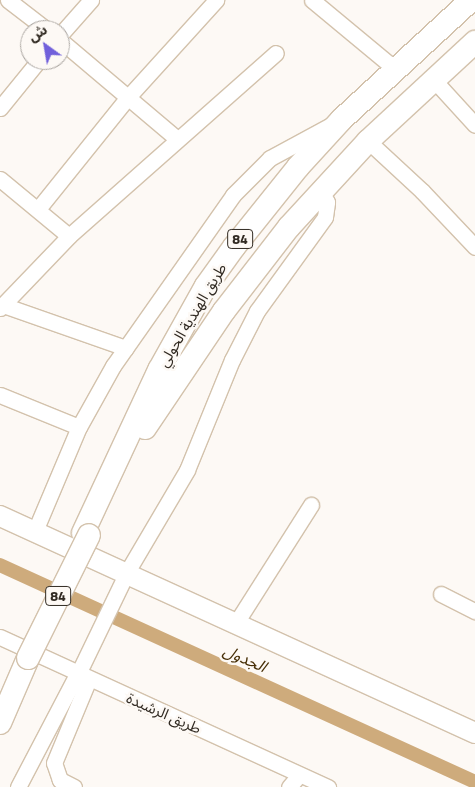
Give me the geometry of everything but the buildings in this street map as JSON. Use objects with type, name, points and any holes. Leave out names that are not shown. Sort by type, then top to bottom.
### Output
[{"type":"highway","name":"طريق الهندية الحولي","points":[[86,534],[159,370],[206,286],[270,201],[341,120],[460,3]]},
{"type":"highway","name":"طريق الهندية الحولي","points":[[86,534],[164,396],[254,271],[321,191],[368,142],[433,78],[475,42]]},
{"type":"highway","name":"84","points":[[0,700],[25,657],[86,534]]},
{"type":"highway","name":"84","points":[[0,723],[25,657]]},
{"type":"main road","points":[[0,516],[127,572],[475,733]]},
{"type":"street","points":[[8,0],[34,20]]},
{"type":"street","points":[[70,24],[91,0]]},
{"type":"street","points":[[38,209],[129,96],[216,0]]},
{"type":"street","points":[[312,0],[395,69]]},
{"type":"street","points":[[70,48],[129,96],[177,139]]},
{"type":"street","points":[[126,348],[1,307],[69,236],[276,53]]},
{"type":"street","points":[[0,108],[31,70]]},
{"type":"street","points":[[433,78],[475,125]]},
{"type":"street","points":[[35,531],[79,427],[126,348],[244,182],[285,148],[341,120]]},
{"type":"street","points":[[368,142],[422,191],[475,247]]},
{"type":"street","points":[[0,179],[69,236]]},
{"type":"street","points":[[74,787],[60,780],[54,763],[94,640],[127,572],[187,470],[232,360],[257,311],[325,217],[327,202],[321,191]]},
{"type":"street","points":[[0,395],[79,427]]},
{"type":"street","points":[[236,623],[311,505]]},
{"type":"street","points":[[441,594],[475,611]]},
{"type":"street","name":"طريق الرشيدة","points":[[0,637],[81,676],[328,787]]},
{"type":"street","points":[[18,787],[81,676]]},
{"type":"street","points":[[289,787],[299,775]]},
{"type":"waterway","name":"الجدول","points":[[0,565],[475,782]]}]
